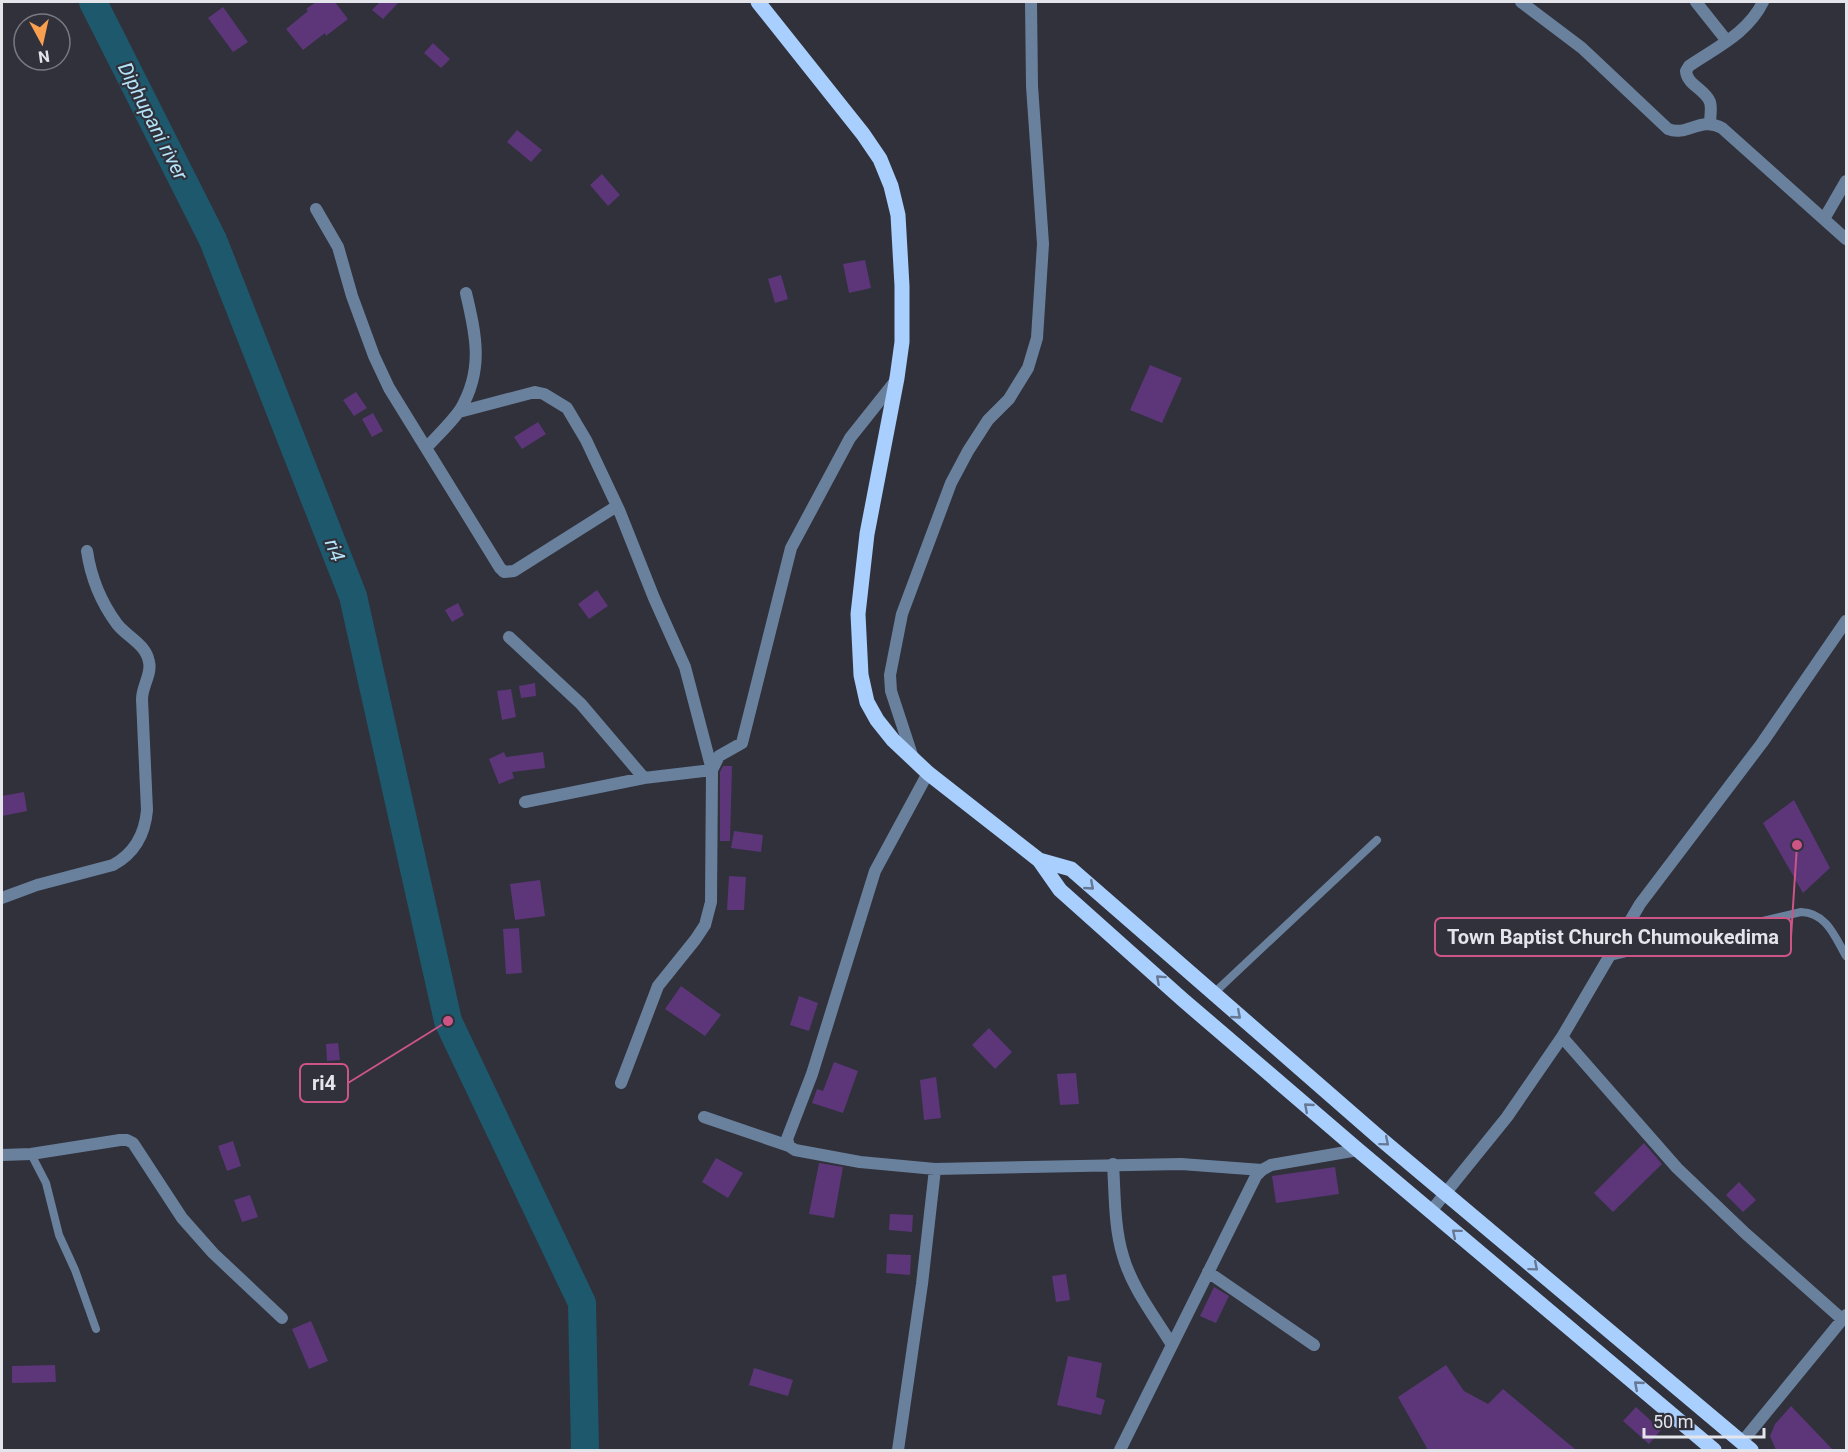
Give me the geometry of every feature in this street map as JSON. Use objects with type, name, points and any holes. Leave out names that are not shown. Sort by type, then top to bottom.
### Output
[{"type":"main road","points":[[758,2],[863,134],[880,159],[891,186],[898,215],[902,342],[867,534],[858,614],[861,675],[867,702],[877,720],[893,740],[928,773],[1040,860],[1060,890],[1358,1150],[1714,1450]]},
{"type":"main road","points":[[1040,860],[1071,869],[1212,994],[1746,1446]]},
{"type":"street","points":[[913,759],[891,691],[890,675],[902,614],[951,483],[988,420],[1009,399],[1028,368],[1037,338],[1043,244],[1032,86],[1031,2]]},
{"type":"street","points":[[1521,2],[1582,48],[1668,129],[1682,130],[1710,123],[1722,128],[1846,239]]},
{"type":"street","points":[[1696,2],[1727,41]]},
{"type":"street","points":[[1710,123],[1708,100],[1688,79],[1686,71],[1689,66],[1750,23],[1763,2]]},
{"type":"street","points":[[1824,219],[1846,181]]},
{"type":"street","points":[[316,209],[339,248],[352,296],[384,378],[407,421],[504,572],[514,571],[617,506]]},
{"type":"street","points":[[426,448],[459,412],[466,397],[477,351],[476,334],[466,293]]},
{"type":"street","points":[[712,770],[719,756],[742,743],[791,548],[850,438],[897,378]]},
{"type":"street","points":[[459,412],[535,392],[544,394],[567,408],[576,421],[617,506],[685,667],[712,770],[711,902],[705,925],[658,986],[621,1083]]},
{"type":"street","points":[[2,898],[37,885],[113,865],[122,860],[142,836],[146,824],[142,690],[149,672],[149,659],[141,645],[116,622],[98,593],[93,582],[87,550]]},
{"type":"street","points":[[1431,1211],[1507,1117],[1562,1037],[1640,904],[1762,743],[1846,621]]},
{"type":"street","points":[[508,637],[581,704],[644,778]]},
{"type":"street","points":[[525,802],[644,778],[712,770]]},
{"type":"street","points":[[789,1146],[788,1139],[812,1074],[875,871],[928,773]]},
{"type":"street","points":[[1562,1037],[1677,1168],[1844,1322],[1746,1446]]},
{"type":"street","points":[[704,1117],[795,1150],[860,1162],[934,1169],[1181,1164],[1262,1170]]},
{"type":"street","points":[[2,1155],[31,1154],[120,1140],[133,1143],[182,1218],[213,1253],[282,1318]]},
{"type":"street","points":[[1120,1450],[1256,1176],[1271,1165],[1358,1150]]},
{"type":"street","points":[[1113,1164],[1118,1234],[1123,1256],[1138,1288],[1172,1344]]},
{"type":"street","points":[[898,1450],[922,1284],[934,1169]]},
{"type":"street","points":[[1208,1272],[1314,1346]]},
{"type":"lane","points":[[1212,994],[1377,840]]},
{"type":"lane","points":[[1609,957],[1801,912],[1812,912],[1822,919],[1830,928],[1846,957]]},
{"type":"lane","points":[[31,1154],[46,1183],[58,1235],[75,1270],[96,1329]]},
{"type":"building","points":[[316,2],[335,2],[348,19],[303,50],[286,29]]},
{"type":"building","points":[[380,2],[399,2],[383,19],[372,10]]},
{"type":"building","points":[[223,7],[248,42],[233,52],[208,18]]},
{"type":"building","points":[[433,43],[450,59],[441,68],[424,53]]},
{"type":"building","points":[[517,130],[542,150],[531,162],[507,142]]},
{"type":"building","points":[[602,174],[620,195],[608,206],[590,185]]},
{"type":"building","points":[[865,260],[871,288],[849,293],[843,264]]},
{"type":"building","points":[[781,275],[788,299],[775,303],[768,279]]},
{"type":"building","points":[[1150,365],[1182,378],[1162,423],[1130,410]]},
{"type":"building","points":[[356,392],[367,408],[354,416],[343,400]]},
{"type":"building","points":[[373,413],[383,431],[372,437],[362,419]]},
{"type":"building","points":[[538,422],[546,434],[522,449],[514,437]]},
{"type":"building","points":[[597,590],[608,606],[589,619],[578,604]]},
{"type":"building","points":[[458,603],[464,615],[452,622],[445,610]]},
{"type":"building","points":[[535,683],[536,696],[521,698],[519,686]]},
{"type":"building","points":[[511,689],[516,717],[502,720],[497,691]]},
{"type":"building","points":[[504,752],[506,757],[543,752],[545,768],[512,772],[514,778],[499,784],[489,759]]},
{"type":"building","points":[[723,766],[732,766],[730,841],[720,841],[720,772]]},
{"type":"building","points":[[24,792],[27,811],[2,816],[2,796]]},
{"type":"building","points":[[1794,800],[1830,868],[1803,893],[1763,823]]},
{"type":"building","points":[[734,831],[763,835],[761,852],[731,848]]},
{"type":"building","points":[[729,876],[746,877],[744,910],[727,910]]},
{"type":"building","points":[[540,880],[545,916],[515,920],[510,884]]},
{"type":"building","points":[[519,928],[522,973],[506,974],[503,929]]},
{"type":"building","points":[[681,986],[721,1015],[705,1036],[665,1009]]},
{"type":"building","points":[[799,996],[818,1003],[809,1031],[790,1025]]},
{"type":"building","points":[[989,1028],[1012,1052],[995,1069],[972,1045]]},
{"type":"building","points":[[338,1043],[340,1060],[327,1061],[326,1044]]},
{"type":"building","points":[[834,1062],[858,1071],[843,1113],[812,1103],[817,1089],[823,1091]]},
{"type":"building","points":[[1076,1073],[1079,1104],[1060,1105],[1057,1074]]},
{"type":"building","points":[[936,1077],[941,1118],[924,1120],[920,1080]]},
{"type":"building","points":[[233,1141],[241,1166],[227,1171],[218,1146]]},
{"type":"building","points":[[1644,1143],[1662,1164],[1613,1212],[1594,1193]]},
{"type":"building","points":[[716,1158],[743,1173],[728,1198],[702,1182]]},
{"type":"building","points":[[819,1163],[843,1167],[834,1218],[809,1214]]},
{"type":"building","points":[[1335,1167],[1339,1194],[1276,1203],[1272,1176]]},
{"type":"building","points":[[1739,1182],[1756,1200],[1743,1212],[1726,1195]]},
{"type":"building","points":[[250,1195],[258,1217],[242,1222],[234,1200]]},
{"type":"building","points":[[890,1214],[913,1215],[912,1232],[889,1230]]},
{"type":"building","points":[[887,1254],[911,1255],[910,1275],[886,1273]]},
{"type":"building","points":[[1066,1274],[1070,1300],[1056,1302],[1052,1276]]},
{"type":"building","points":[[1214,1287],[1229,1296],[1216,1323],[1200,1316]]},
{"type":"building","points":[[311,1321],[328,1361],[309,1369],[292,1329]]},
{"type":"building","points":[[1068,1356],[1102,1363],[1096,1397],[1105,1400],[1101,1415],[1057,1405]]},
{"type":"building","points":[[55,1365],[56,1382],[12,1383],[12,1366]]},
{"type":"building","points":[[1446,1365],[1464,1391],[1488,1404],[1503,1389],[1576,1450],[1428,1450],[1398,1397]]},
{"type":"building","points":[[754,1368],[793,1380],[788,1396],[749,1385]]},
{"type":"building","points":[[1791,1406],[1833,1450],[1776,1450],[1770,1436],[1775,1424]]},
{"type":"building","points":[[1636,1407],[1661,1430],[1649,1444],[1623,1421]]},
{"type":"waterway","name":"ri4","points":[[93,2],[213,240],[353,596],[448,1021],[582,1303],[585,1450]]},
{"type":"place","name":"Town Baptist Church Chumoukedima","points":[[1797,845]]},
{"type":"place","name":"ri4","points":[[448,1021]]},
{"type":"water label","name":"Diphupani river","points":[[153,121]]}]
